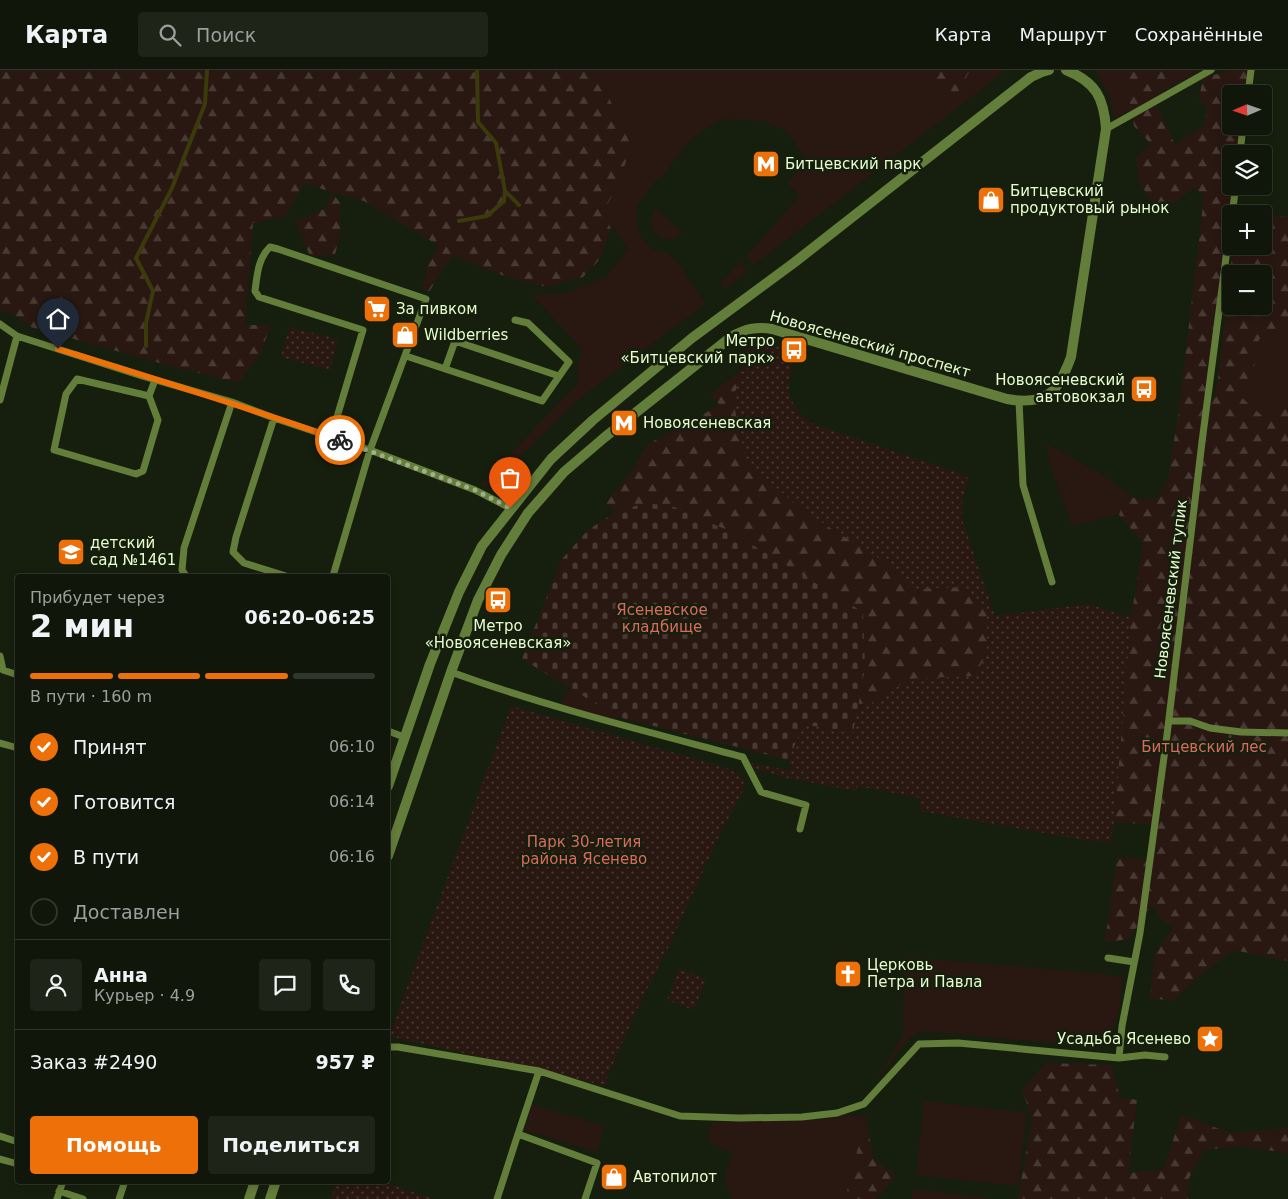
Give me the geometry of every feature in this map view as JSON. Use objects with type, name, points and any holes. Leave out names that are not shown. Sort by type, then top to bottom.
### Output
[{"type":"street","points":[[390,780],[430,664],[459,592],[482,546],[550,459],[593,420],[692,338],[795,262],[1031,78],[1049,70]]},
{"type":"street","name":"Новоясеневский проспект","points":[[390,850],[451,672],[478,600],[501,555],[528,513],[564,472],[731,337],[742,331],[761,327],[772,329],[1007,400],[1028,402],[1055,390],[1064,376],[1071,357],[1106,129],[1105,114],[1100,98],[1092,85],[1080,75],[1066,70]]},
{"type":"street","points":[[249,1199],[254,1184]]},
{"type":"street","points":[[270,1199],[275,1184]]},
{"type":"lane","points":[[1106,129],[1211,70]]},
{"type":"lane","points":[[1249,85],[1251,70]]},
{"type":"lane","points":[[331,437],[363,330],[258,297],[255,291],[258,268],[264,252],[270,248],[278,249],[426,299],[370,450],[334,574]]},
{"type":"lane","name":"Новоясеневский тупик","points":[[1119,1058],[1122,1026],[1140,932],[1169,721],[1226,255]]},
{"type":"lane","points":[[406,356],[542,401],[569,362],[528,323],[515,320]]},
{"type":"lane","points":[[0,324],[17,336],[155,380],[232,402],[370,450],[475,490],[510,508]]},
{"type":"lane","points":[[0,400],[17,336]]},
{"type":"lane","points":[[445,369],[455,341],[559,376]]},
{"type":"lane","points":[[149,396],[77,379],[66,394],[54,450],[136,474],[143,471],[158,420],[149,396],[155,380]]},
{"type":"lane","points":[[1020,401],[1023,485],[1052,582]]},
{"type":"lane","points":[[185,574],[182,570],[184,548],[232,402]]},
{"type":"lane","points":[[274,418],[236,537],[233,552],[244,563],[280,574]]},
{"type":"lane","points":[[0,656],[3,670],[15,675]]},
{"type":"lane","points":[[451,672],[580,714],[743,757],[761,792],[806,805],[800,829]]},
{"type":"lane","points":[[1169,721],[1190,721],[1210,728],[1241,732],[1288,734]]},
{"type":"lane","points":[[390,732],[404,737]]},
{"type":"lane","points":[[0,743],[15,747]]},
{"type":"lane","points":[[1108,958],[1134,962]]},
{"type":"lane","points":[[390,1047],[398,1046],[539,1072],[680,1116],[739,1118],[793,1117],[837,1113],[864,1104],[919,1044],[958,1043],[1119,1058],[1165,1057]]},
{"type":"lane","points":[[497,1199],[539,1072]]},
{"type":"lane","points":[[518,1134],[596,1163],[585,1199]]},
{"type":"lane","points":[[0,1136],[15,1141]]},
{"type":"lane","points":[[0,1159],[15,1163]]},
{"type":"lane","points":[[57,1199],[62,1184]]},
{"type":"lane","points":[[119,1199],[124,1184]]},
{"type":"lane","points":[[60,1191],[83,1199]]},
{"type":"green space","points":[[0,70],[596,70],[631,145],[618,187],[603,211],[611,229],[599,260],[583,277],[547,287],[507,277],[452,255],[429,292],[423,289],[427,266],[438,245],[364,201],[332,192],[340,203],[340,233],[335,255],[310,256],[295,222],[326,208],[331,192],[305,183],[284,218],[253,223],[245,325],[270,325],[262,351],[239,383],[170,366],[31,327],[16,316],[0,310]]},
{"type":"green space","points":[[596,70],[1006,70],[754,265],[746,257],[800,195],[787,184],[807,159],[786,131],[765,121],[723,119],[697,134],[687,143],[663,176],[655,181],[637,206],[636,225],[642,239],[653,250],[667,253],[680,266],[705,304],[580,398],[487,488],[481,485],[579,382],[577,376],[581,348],[532,295],[564,294],[607,276],[628,250],[614,227],[611,229],[603,211],[618,187],[631,145]]},
{"type":"green space","points":[[921,70],[970,70],[958,94],[942,93]]},
{"type":"green space","points":[[1095,70],[1201,70],[1114,119],[1109,94]]},
{"type":"green space","name":"Битцевский лес","points":[[1123,70],[1181,70],[1180,76],[1154,99],[1175,145],[1203,126],[1208,107],[1199,100],[1203,77],[1223,73],[1228,70],[1248,70],[1246,85],[1222,85],[1222,135],[1239,135],[1238,145],[1222,145],[1222,195],[1231,195],[1230,205],[1222,205],[1223,255],[1205,393],[1209,409],[1217,388],[1225,315],[1272,315],[1272,265],[1231,265],[1232,255],[1272,255],[1272,215],[1288,217],[1288,328],[1259,339],[1255,364],[1240,396],[1267,420],[1288,403],[1288,961],[1234,950],[1196,978],[1173,1001],[1150,998],[1155,953],[1173,928],[1161,918],[1151,905],[1129,939],[1105,942],[1117,857],[1150,860],[1155,825],[1114,822],[1131,618],[1143,543],[1119,515],[1126,493],[1134,498],[1152,500],[1159,496],[1168,478],[1179,410],[1204,196],[1194,187],[1176,202],[1154,206],[1139,181],[1136,158],[1151,144],[1134,126]]},
{"type":"green space","points":[[656,209],[683,233],[673,239],[666,239],[656,234],[651,221]]},
{"type":"green space","points":[[741,261],[747,272],[724,289],[722,282]]},
{"type":"green space","points":[[289,327],[338,339],[330,370],[281,357]]},
{"type":"green space","points":[[1288,328],[1288,403],[1267,420],[1240,396],[1255,364],[1259,339]]},
{"type":"green space","points":[[763,343],[796,352],[790,373],[789,391],[795,407],[811,423],[965,475],[968,479],[962,503],[962,520],[995,616],[1089,604],[1131,618],[1114,822],[1110,843],[920,811],[920,798],[858,786],[856,791],[788,778],[750,767],[752,763],[789,770],[789,760],[803,724],[853,734],[857,712],[910,679],[975,676],[987,653],[987,607],[960,587],[910,589],[886,563],[801,509],[748,463],[740,436],[733,400],[746,351],[751,346]]},
{"type":"green space","points":[[739,372],[750,377],[801,509],[886,563],[910,589],[960,587],[987,607],[987,653],[975,676],[910,679],[857,712],[865,667],[863,612],[731,532],[674,507],[647,503],[617,511],[605,504],[630,474],[648,444],[720,405],[710,395]]},
{"type":"green space","points":[[1047,444],[1099,473],[1126,492],[1119,515],[1072,525],[1049,462]]},
{"type":"green space","name":"Ясеневское кладбище","points":[[647,503],[674,507],[731,532],[863,612],[865,667],[853,734],[803,724],[789,760],[618,717],[522,659],[562,559],[588,530],[617,511]]},
{"type":"green space","points":[[570,688],[618,717],[614,720],[561,704]]},
{"type":"green space","name":"Парк 30-летия района Ясенево","points":[[511,706],[727,768],[743,777],[744,789],[720,834],[668,948],[639,1005],[607,1077],[607,1086],[390,1036]]},
{"type":"green space","points":[[904,957],[1096,973],[1123,978],[1119,1011],[1112,1030],[1106,1038],[1098,1043],[1086,1046],[919,1032],[908,1039],[875,1083],[903,1035]]},
{"type":"green space","points":[[679,968],[706,979],[694,1010],[667,1000]]},
{"type":"green space","points":[[1046,1063],[1111,1065],[1120,1097],[1137,1100],[1128,1173],[1164,1169],[1181,1115],[1230,1133],[1288,1128],[1288,1153],[1240,1146],[1204,1150],[1189,1178],[1188,1199],[1018,1199],[1032,1118],[1022,1090]]},
{"type":"green space","points":[[924,1101],[1027,1113],[1018,1186],[916,1175]]},
{"type":"green space","points":[[532,1104],[604,1126],[597,1152],[524,1130]]},
{"type":"green space","points":[[847,1115],[866,1117],[849,1199],[732,1199],[724,1179],[733,1153],[708,1141],[712,1122],[820,1120]]},
{"type":"green space","points":[[866,1116],[873,1159],[896,1176],[877,1199],[845,1199]]},
{"type":"green space","points":[[336,1184],[389,1184],[433,1199],[331,1199]]},
{"type":"green space","points":[[913,1189],[994,1199],[912,1199]]},
{"type":"waterway","points":[[146,346],[146,323],[153,291],[136,258],[172,188],[205,104],[207,70]]},
{"type":"waterway","points":[[459,221],[487,216],[504,201],[505,191],[496,143],[478,122],[477,70]]},
{"type":"waterway","points":[[505,191],[519,205]]},
{"type":"way so far","points":[[340,440],[475,490],[510,508]]},
{"type":"place","name":"Битцевский парк","points":[[766,164]]},
{"type":"place","name":"Битцевский продуктовый рынок","points":[[991,200]]},
{"type":"place","name":"За пивком","points":[[377,309]]},
{"type":"place","name":"Wildberries","points":[[405,335]]},
{"type":"place","name":"Метро «Битцевский парк»","points":[[794,350]]},
{"type":"place","name":"Новоясеневский автовокзал","points":[[1144,389]]},
{"type":"place","name":"Новоясеневская","points":[[624,423]]},
{"type":"place","name":"детский сад №1461","points":[[71,552]]},
{"type":"place","name":"Метро «Новоясеневская»","points":[[498,600]]},
{"type":"place","name":"Церковь Петра и Павла","points":[[848,974]]},
{"type":"place","name":"Усадьба Ясенево","points":[[1210,1039]]},
{"type":"place","name":"Автопилот","points":[[614,1177]]},
{"type":"route","points":[[58,349],[232,402],[340,440]]}]
